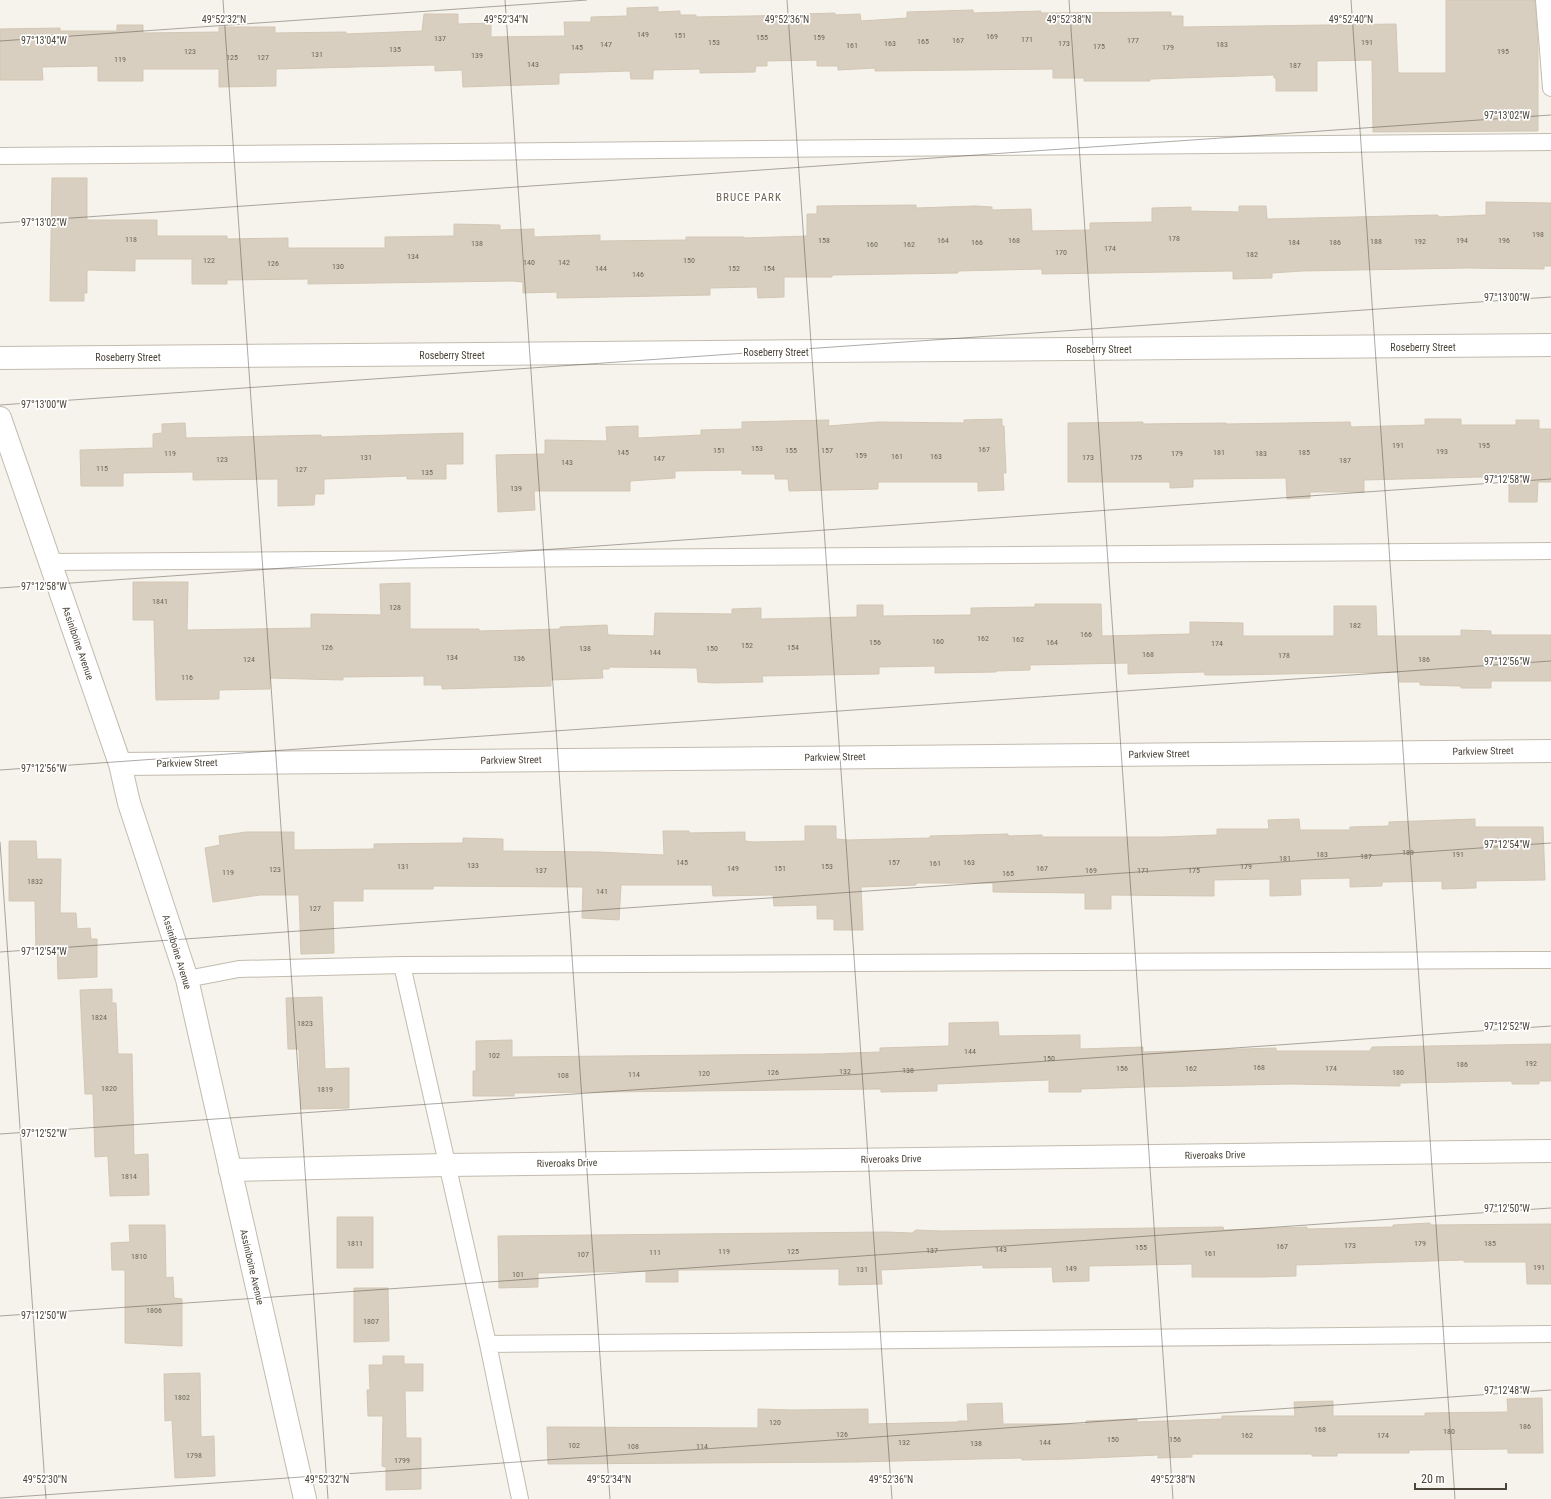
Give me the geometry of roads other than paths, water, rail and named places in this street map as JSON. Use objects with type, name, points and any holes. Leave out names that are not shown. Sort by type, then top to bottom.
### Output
[{"type":"street","name":"Roseberry Street","points":[[0,358],[1551,346]]},
{"type":"street","name":"Assiniboine Avenue","points":[[0,418],[120,764],[129,803],[187,979],[305,1499]]},
{"type":"street","name":"Parkview Street","points":[[120,764],[1551,751]]},
{"type":"street","name":"Riveroaks Drive","points":[[230,1170],[446,1165],[1551,1151]]},
{"type":"lane","points":[[1544,0],[1551,88]]},
{"type":"lane","points":[[0,156],[1551,142]]},
{"type":"lane","points":[[50,562],[1551,552]]},
{"type":"lane","points":[[187,979],[239,969],[402,965],[1551,960]]},
{"type":"lane","points":[[402,965],[446,1165],[488,1344],[520,1499]]},
{"type":"lane","points":[[488,1344],[1551,1334]]},
{"type":"district","name":"BRUCE PARK","points":[[749,197]]}]
